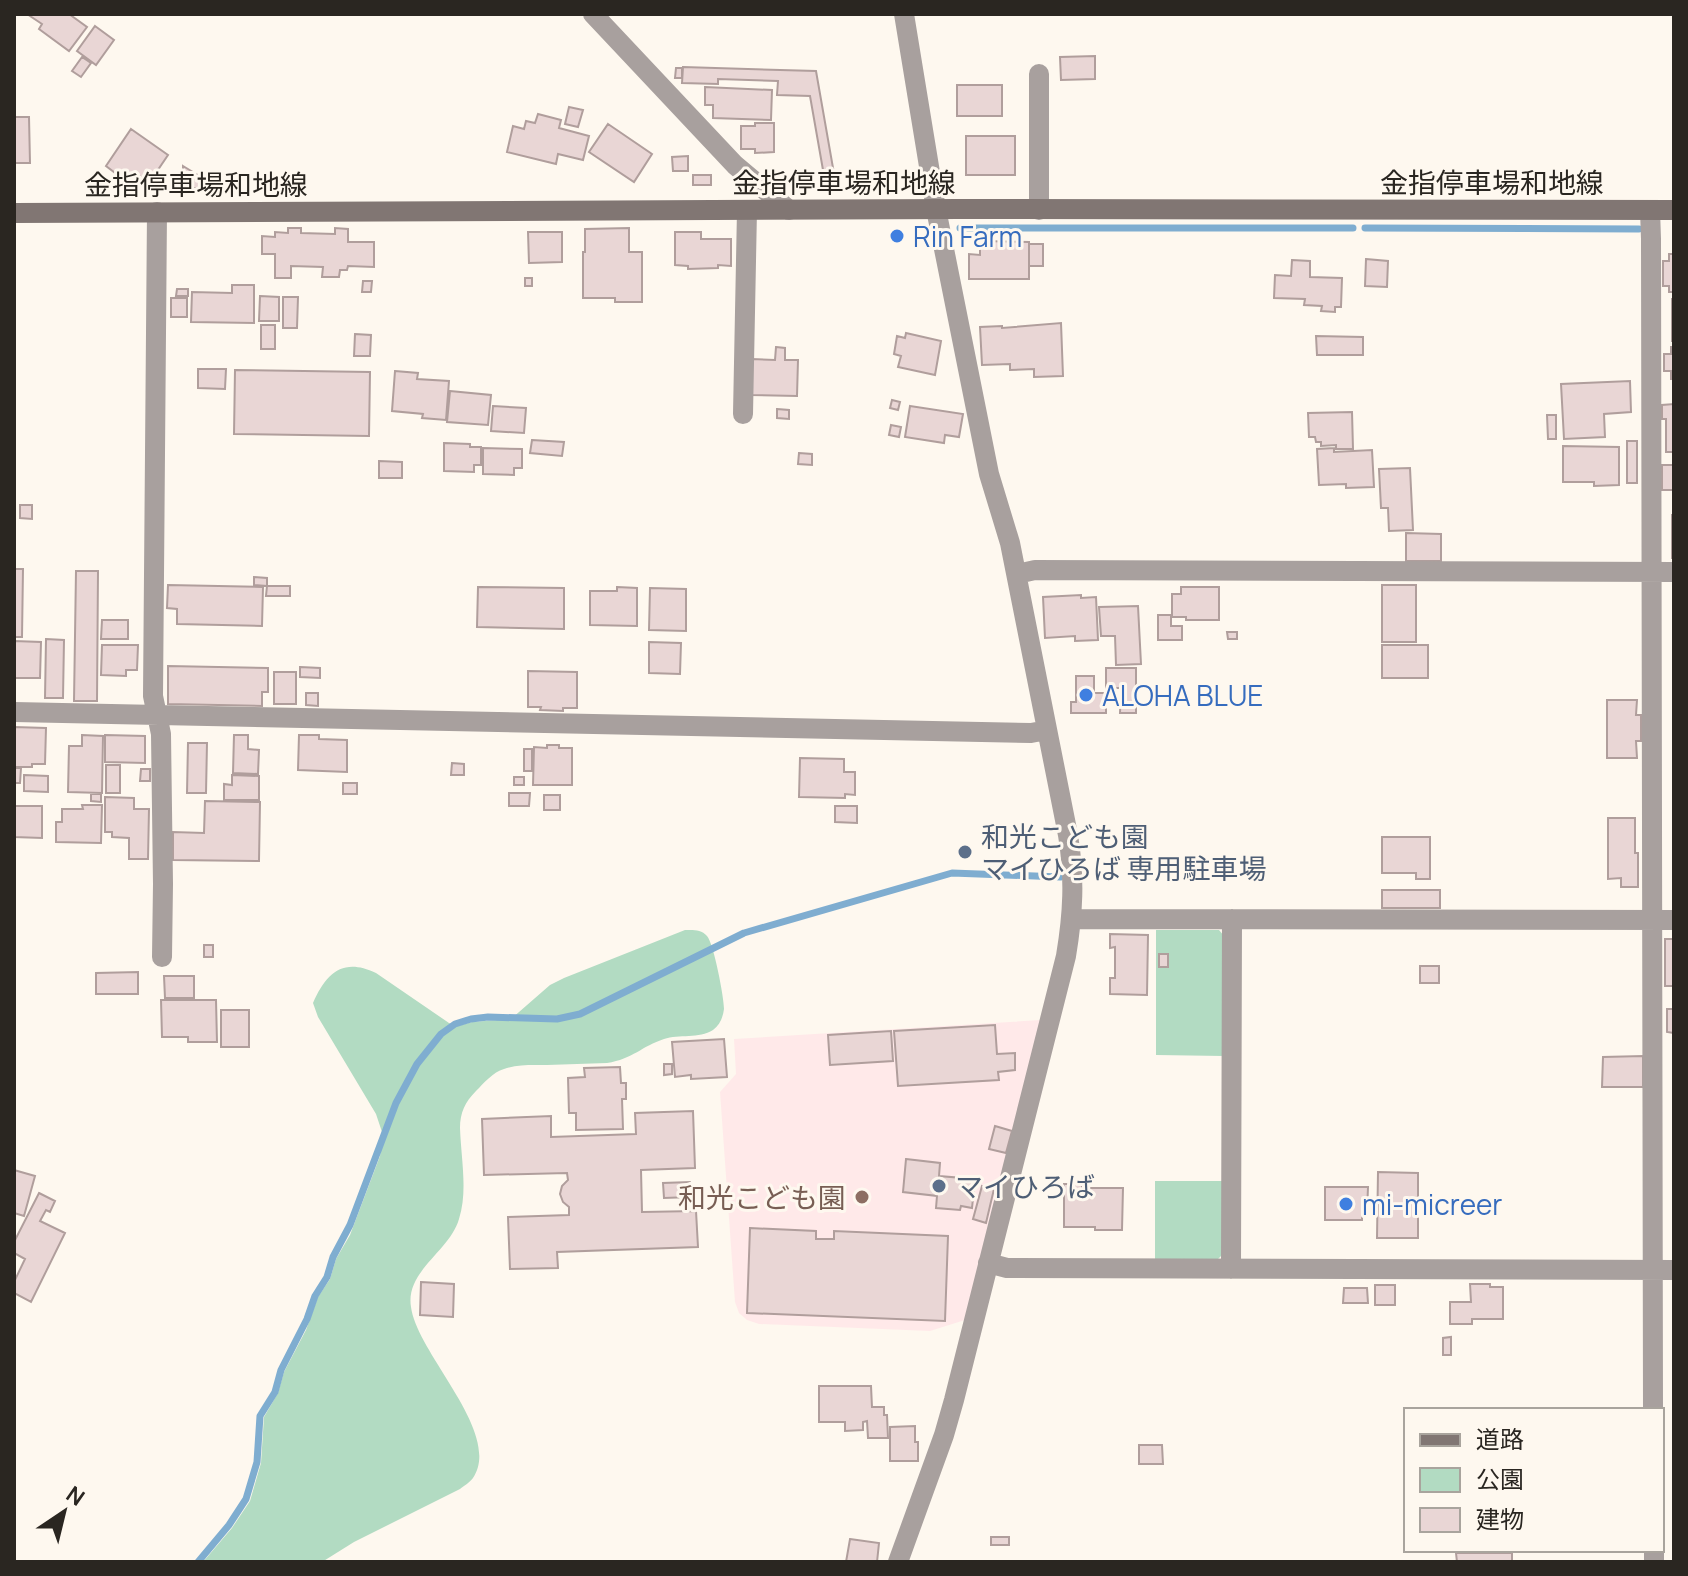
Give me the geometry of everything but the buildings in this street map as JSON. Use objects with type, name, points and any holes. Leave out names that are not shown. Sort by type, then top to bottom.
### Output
[{"type":"main road","name":"金指停車場和地線","points":[[14,213],[1674,210]]},
{"type":"street","points":[[593,14],[735,165],[789,210]]},
{"type":"street","points":[[898,1562],[944,1435],[1066,956],[1073,919],[1074,881],[1017,574],[989,474],[936,209],[904,14]]},
{"type":"street","points":[[1039,74],[1039,210]]},
{"type":"street","points":[[743,414],[747,210]]},
{"type":"street","points":[[1650,210],[1653,1408]]},
{"type":"street","points":[[157,212],[153,696],[161,734],[162,957]]},
{"type":"street","points":[[1017,574],[1035,570],[1674,572]]},
{"type":"street","points":[[14,712],[1031,733],[1047,730]]},
{"type":"street","points":[[1073,919],[1674,920]]},
{"type":"street","points":[[1231,1269],[1232,919]]},
{"type":"street","points":[[988,1263],[1007,1268],[1674,1270]]},
{"type":"shaded area","name":"和光こども園","points":[[1041,1020],[965,1320],[930,1331],[759,1324],[739,1313],[735,1302],[720,1092],[736,1074],[734,1039]]},
{"type":"green space","points":[[685,930],[705,934],[713,949],[724,1009],[718,1026],[702,1034],[664,1039],[624,1059],[607,1063],[526,1065],[504,1069],[485,1081],[464,1108],[460,1128],[462,1208],[454,1230],[415,1283],[411,1307],[427,1347],[456,1393],[477,1439],[479,1460],[473,1478],[460,1489],[354,1542],[322,1562],[203,1562],[250,1501],[261,1463],[264,1417],[278,1393],[284,1372],[306,1330],[318,1297],[330,1279],[336,1259],[350,1235],[380,1156],[383,1135],[376,1114],[318,1017],[313,1003],[324,983],[345,968],[364,968],[449,1023],[458,1026],[511,1019],[550,985]]},
{"type":"green space","points":[[1156,930],[1219,930],[1224,936],[1224,1056],[1156,1055]]},
{"type":"green space","points":[[1155,1181],[1223,1181],[1223,1254],[1218,1259],[1155,1259]]},
{"type":"waterway","points":[[960,228],[1353,228]]},
{"type":"waterway","points":[[1365,228],[1639,229]]},
{"type":"waterway","points":[[198,1562],[246,1499],[257,1462],[260,1416],[275,1392],[281,1370],[350,1225],[396,1103],[417,1064],[441,1034],[455,1024],[471,1019],[557,1019],[580,1014],[744,933],[952,873],[1060,877]]},
{"type":"place","name":"Rin Farm","points":[[897,236]]},
{"type":"place","name":"ALOHA BLUE","points":[[1086,695]]},
{"type":"place","name":"和光こども園 マイひろば 専用駐車場","points":[[965,852]]},
{"type":"place","name":"マイひろば","points":[[939,1186]]},
{"type":"place","name":"和光こども園","points":[[862,1197]]},
{"type":"place","name":"mi-micreer","points":[[1346,1204]]}]
